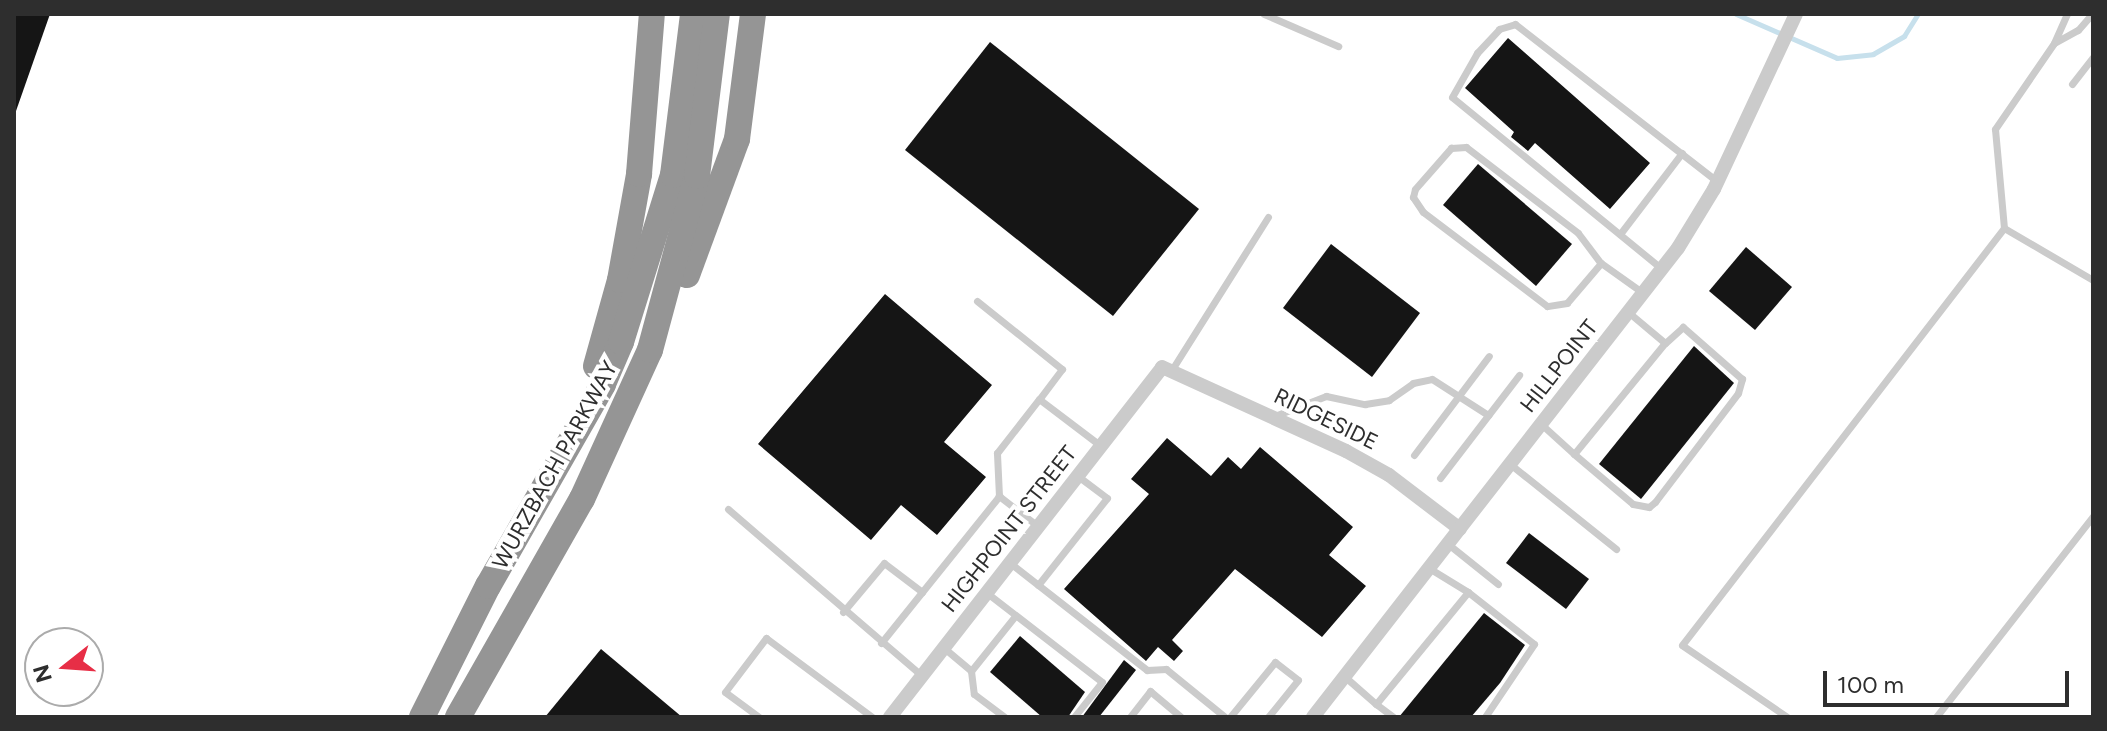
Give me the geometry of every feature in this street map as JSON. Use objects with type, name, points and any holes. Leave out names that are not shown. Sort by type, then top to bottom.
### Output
[{"type":"highway","points":[[576,435],[620,280],[639,174],[652,14]]},
{"type":"highway","name":"WURZBACH PARKWAY","points":[[422,717],[488,586],[576,435],[621,342],[659,232],[685,100],[693,14]]},
{"type":"highway","name":"WURZBACH PARKWAY","points":[[458,717],[582,499],[650,350],[697,176],[717,14]]},
{"type":"highway","points":[[650,350],[698,252],[727,177],[749,69],[753,14]]},
{"type":"street","name":"HILLPOINT","points":[[1313,717],[1662,269],[1718,182],[1795,15]]},
{"type":"street","name":"RIDGESIDE","points":[[1167,369],[1389,475],[1460,529]]},
{"type":"street","name":"HIGHPOINT STREET","points":[[890,717],[1101,446],[1167,369]]},
{"type":"lane","points":[[1264,14],[1338,46]]},
{"type":"lane","points":[[1787,717],[1682,645],[2004,228],[1995,129],[2054,43],[2067,14]]},
{"type":"lane","points":[[2054,43],[2078,30],[2092,14]]},
{"type":"lane","points":[[1662,269],[1452,97],[1477,53],[1499,29],[1515,24],[1718,182]]},
{"type":"lane","points":[[2072,84],[2093,57]]},
{"type":"lane","points":[[1601,263],[1567,303],[1547,306],[1423,212],[1413,197],[1415,189],[1451,148],[1466,147],[1578,233],[1601,263],[1643,293]]},
{"type":"lane","points":[[1620,234],[1682,153]]},
{"type":"lane","points":[[1167,369],[1268,217]]},
{"type":"lane","points":[[2004,228],[2093,280]]},
{"type":"lane","points":[[881,643],[999,496],[997,453],[1062,369],[977,301]]},
{"type":"lane","points":[[1628,312],[1665,343]]},
{"type":"lane","points":[[1541,424],[1574,454],[1633,504],[1649,507],[1738,393],[1742,379],[1683,327],[1665,343],[1574,454]]},
{"type":"lane","points":[[1414,455],[1489,356]]},
{"type":"lane","points":[[1440,478],[1519,375]]},
{"type":"lane","points":[[1272,417],[1326,396],[1365,404],[1389,400],[1413,383],[1432,379],[1488,415]]},
{"type":"lane","points":[[1039,399],[1101,446]]},
{"type":"lane","points":[[1510,464],[1616,549]]},
{"type":"lane","points":[[1038,585],[1107,498],[1078,476]]},
{"type":"lane","points":[[999,496],[1039,527]]},
{"type":"lane","points":[[728,509],[809,574],[843,612],[922,676]]},
{"type":"lane","points":[[1936,717],[2093,516]]},
{"type":"lane","points":[[1448,544],[1498,584]]},
{"type":"lane","points":[[843,612],[884,563],[922,592]]},
{"type":"lane","points":[[1010,563],[1147,670],[1166,669],[1228,717],[1275,662],[1298,680],[1268,717]]},
{"type":"lane","points":[[1429,568],[1468,592],[1534,644],[1485,717]]},
{"type":"lane","points":[[1376,704],[1468,592]]},
{"type":"lane","points":[[987,593],[1102,682],[1074,717]]},
{"type":"lane","points":[[971,671],[1015,616]]},
{"type":"lane","points":[[759,717],[725,692],[766,638],[872,717]]},
{"type":"lane","points":[[944,648],[971,671],[974,694],[1004,717]]},
{"type":"lane","points":[[1344,676],[1393,717]]},
{"type":"lane","points":[[1130,717],[1150,691],[1181,717]]},
{"type":"building","points":[[14,14],[50,14],[16,111],[14,111]]},
{"type":"building","points":[[1508,38],[1650,163],[1610,209],[1535,143],[1528,151],[1511,137],[1514,132],[1465,88]]},
{"type":"building","points":[[990,42],[1199,209],[1113,316],[905,150]]},
{"type":"building","points":[[1478,164],[1572,244],[1536,286],[1443,205]]},
{"type":"building","points":[[1331,244],[1420,313],[1372,377],[1283,308]]},
{"type":"building","points":[[1746,247],[1792,287],[1755,330],[1709,291]]},
{"type":"building","points":[[885,294],[992,385],[944,442],[986,477],[937,535],[901,505],[871,540],[758,444]]},
{"type":"building","points":[[1694,346],[1734,383],[1641,499],[1599,464]]},
{"type":"building","points":[[1167,438],[1211,476],[1228,457],[1241,469],[1260,447],[1353,527],[1329,555],[1366,586],[1322,637],[1235,569],[1172,640],[1183,651],[1174,661],[1158,647],[1146,661],[1064,589],[1149,494],[1131,479]]},
{"type":"building","points":[[1529,533],[1589,579],[1566,609],[1506,563]]},
{"type":"building","points":[[1484,613],[1525,645],[1500,683],[1471,717],[1399,717]]},
{"type":"building","points":[[1020,636],[1085,692],[1068,717],[1042,717],[990,672]]},
{"type":"building","points":[[601,649],[682,717],[545,717]]},
{"type":"building","points":[[1124,660],[1136,670],[1099,717],[1082,717]]},
{"type":"waterway","points":[[1736,14],[1837,58],[1873,54],[1904,36],[1918,14]]}]
